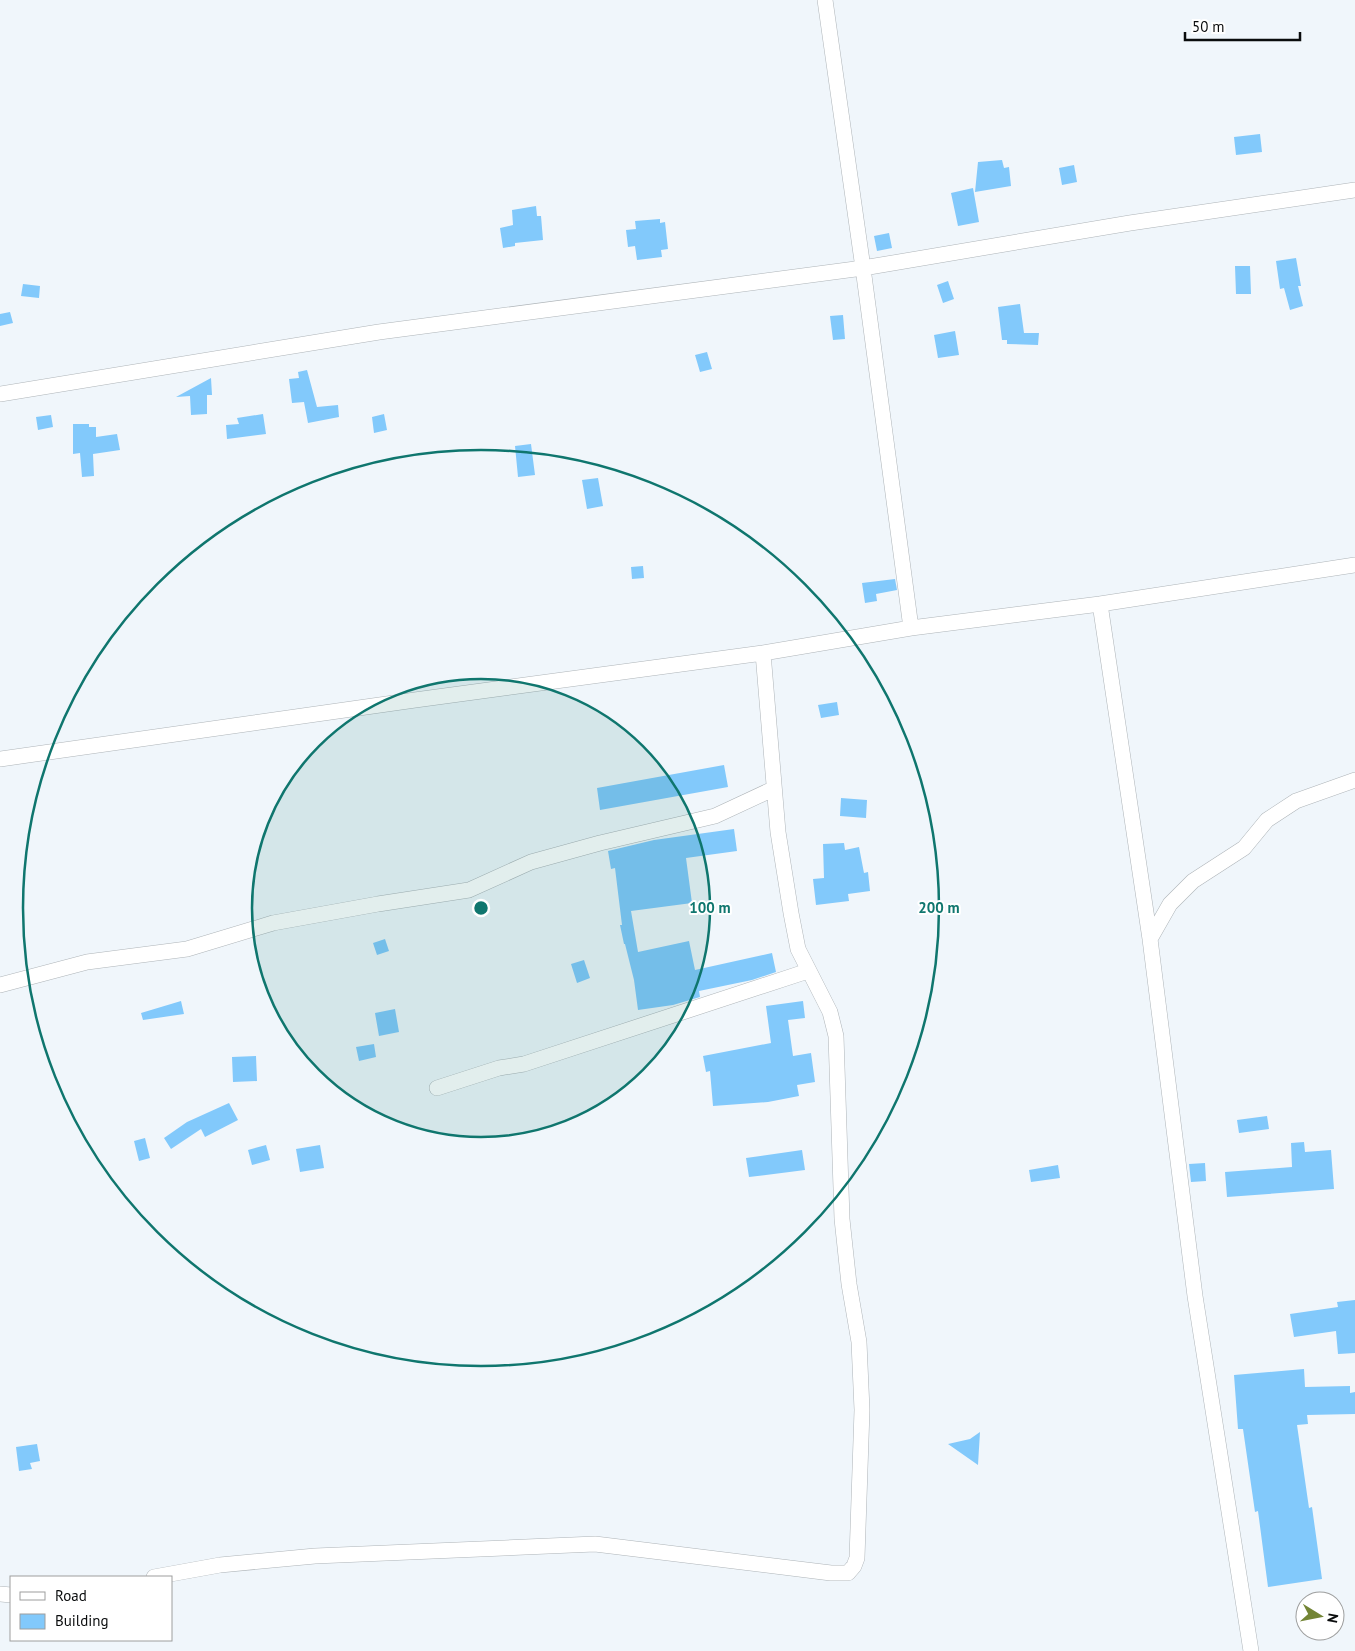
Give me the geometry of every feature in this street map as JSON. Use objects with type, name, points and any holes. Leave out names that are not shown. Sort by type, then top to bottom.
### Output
[{"type":"street","points":[[825,0],[911,628]]},
{"type":"street","points":[[0,394],[379,332],[863,268],[1130,223],[1355,190]]},
{"type":"street","points":[[0,759],[763,653],[911,628],[1100,604],[1355,565]]},
{"type":"street","points":[[1100,604],[1150,939],[1195,1296],[1251,1651]]},
{"type":"street","points":[[160,1576],[220,1565],[315,1556],[595,1544],[831,1573],[848,1572],[854,1566],[857,1558],[859,1522],[862,1410],[859,1342],[842,1219],[836,1036],[830,1012],[798,949],[791,913],[773,789],[763,653]]},
{"type":"street","points":[[1150,939],[1170,904],[1193,881],[1244,848],[1267,820],[1296,801],[1355,780]]},
{"type":"street","points":[[0,985],[87,962],[187,949],[273,923],[469,890],[531,862],[600,843],[715,816],[773,789]]},
{"type":"street","points":[[437,1088],[499,1068],[524,1064],[808,971]]},
{"type":"building","points":[[1260,134],[1262,152],[1236,155],[1234,137]]},
{"type":"building","points":[[1002,160],[1004,168],[1009,167],[1011,186],[975,192],[978,162]]},
{"type":"building","points":[[1074,165],[1077,182],[1062,185],[1059,168]]},
{"type":"building","points":[[973,188],[979,222],[958,226],[951,193]]},
{"type":"building","points":[[536,206],[537,216],[541,216],[543,240],[515,243],[515,246],[503,248],[500,228],[513,225],[512,210]]},
{"type":"building","points":[[660,219],[660,223],[665,222],[668,249],[661,250],[662,257],[637,260],[635,246],[628,247],[626,230],[636,229],[635,221]]},
{"type":"building","points":[[889,233],[892,248],[877,251],[874,236]]},
{"type":"building","points":[[1296,258],[1301,286],[1298,286],[1303,306],[1290,310],[1284,288],[1280,289],[1276,261]]},
{"type":"building","points":[[1235,266],[1250,266],[1251,294],[1236,294]]},
{"type":"building","points":[[948,281],[954,299],[943,303],[937,285]]},
{"type":"building","points":[[23,284],[40,286],[39,298],[21,296]]},
{"type":"building","points":[[1020,304],[1024,333],[1039,333],[1038,345],[1007,344],[1007,340],[1002,340],[998,307]]},
{"type":"building","points":[[10,312],[13,323],[0,326],[0,314]]},
{"type":"building","points":[[843,315],[845,339],[833,340],[830,316]]},
{"type":"building","points":[[955,331],[959,355],[938,358],[934,335]]},
{"type":"building","points":[[707,352],[712,369],[700,372],[695,355]]},
{"type":"building","points":[[307,370],[317,407],[338,405],[339,417],[308,423],[304,402],[292,403],[289,379],[299,378],[298,372]]},
{"type":"building","points":[[211,378],[212,395],[207,395],[207,414],[191,415],[190,396],[176,397]]},
{"type":"building","points":[[263,414],[266,434],[227,439],[226,425],[239,424],[237,418]]},
{"type":"building","points":[[384,414],[387,430],[374,433],[372,417]]},
{"type":"building","points":[[51,415],[53,427],[38,430],[36,417]]},
{"type":"building","points":[[73,424],[89,424],[89,427],[96,427],[96,437],[117,434],[120,450],[93,454],[94,476],[82,477],[80,453],[73,454]]},
{"type":"building","points":[[531,444],[535,475],[518,477],[515,446]]},
{"type":"building","points":[[598,478],[603,506],[587,509],[582,480]]},
{"type":"building","points":[[643,566],[644,578],[632,579],[631,567]]},
{"type":"building","points":[[895,579],[897,590],[876,594],[877,601],[865,603],[862,583]]},
{"type":"building","points":[[837,702],[839,715],[821,718],[818,705]]},
{"type":"building","points":[[724,765],[728,787],[600,810],[597,788]]},
{"type":"building","points":[[841,798],[867,800],[866,818],[840,816]]},
{"type":"building","points":[[734,829],[737,851],[686,858],[692,903],[631,911],[638,952],[689,941],[695,970],[772,953],[776,972],[752,980],[699,991],[700,997],[673,1005],[638,1010],[634,980],[620,925],[622,925],[615,868],[611,869],[608,851],[654,840]]},
{"type":"building","points":[[844,843],[845,850],[859,847],[864,873],[868,872],[870,891],[848,894],[849,901],[816,905],[813,879],[824,878],[823,844]]},
{"type":"building","points":[[385,939],[389,951],[377,955],[373,943]]},
{"type":"building","points":[[584,960],[590,978],[577,983],[571,964]]},
{"type":"building","points":[[181,1001],[184,1014],[143,1020],[141,1013]]},
{"type":"building","points":[[803,1001],[805,1018],[788,1020],[793,1056],[811,1053],[815,1082],[797,1085],[799,1096],[768,1102],[713,1106],[710,1071],[706,1072],[703,1056],[771,1043],[766,1006]]},
{"type":"building","points":[[395,1009],[399,1032],[379,1036],[375,1013]]},
{"type":"building","points":[[374,1044],[376,1057],[359,1061],[356,1047]]},
{"type":"building","points":[[256,1056],[257,1081],[233,1082],[232,1057]]},
{"type":"building","points":[[229,1103],[238,1120],[205,1137],[201,1129],[171,1149],[164,1138],[187,1122]]},
{"type":"building","points":[[1267,1116],[1269,1129],[1239,1133],[1237,1120]]},
{"type":"building","points":[[145,1138],[150,1158],[139,1161],[134,1141]]},
{"type":"building","points":[[1304,1142],[1305,1152],[1331,1150],[1334,1189],[1227,1197],[1225,1172],[1292,1167],[1291,1143]]},
{"type":"building","points":[[266,1145],[270,1160],[252,1165],[248,1150]]},
{"type":"building","points":[[320,1145],[324,1168],[300,1172],[296,1149]]},
{"type":"building","points":[[802,1150],[805,1170],[749,1177],[746,1158]]},
{"type":"building","points":[[1205,1163],[1206,1181],[1191,1182],[1189,1164]]},
{"type":"building","points":[[1058,1165],[1060,1178],[1031,1182],[1029,1170]]},
{"type":"building","points":[[1355,1300],[1355,1353],[1338,1354],[1336,1331],[1294,1337],[1290,1314],[1338,1307],[1337,1302]]},
{"type":"building","points":[[1304,1369],[1305,1387],[1350,1386],[1350,1393],[1355,1392],[1355,1414],[1307,1415],[1308,1424],[1297,1425],[1309,1508],[1312,1507],[1322,1579],[1268,1587],[1258,1511],[1255,1512],[1243,1429],[1238,1429],[1234,1375]]},
{"type":"building","points":[[980,1432],[978,1465],[948,1444],[970,1439]]},
{"type":"building","points":[[37,1444],[40,1461],[30,1463],[32,1469],[19,1471],[16,1447]]}]
